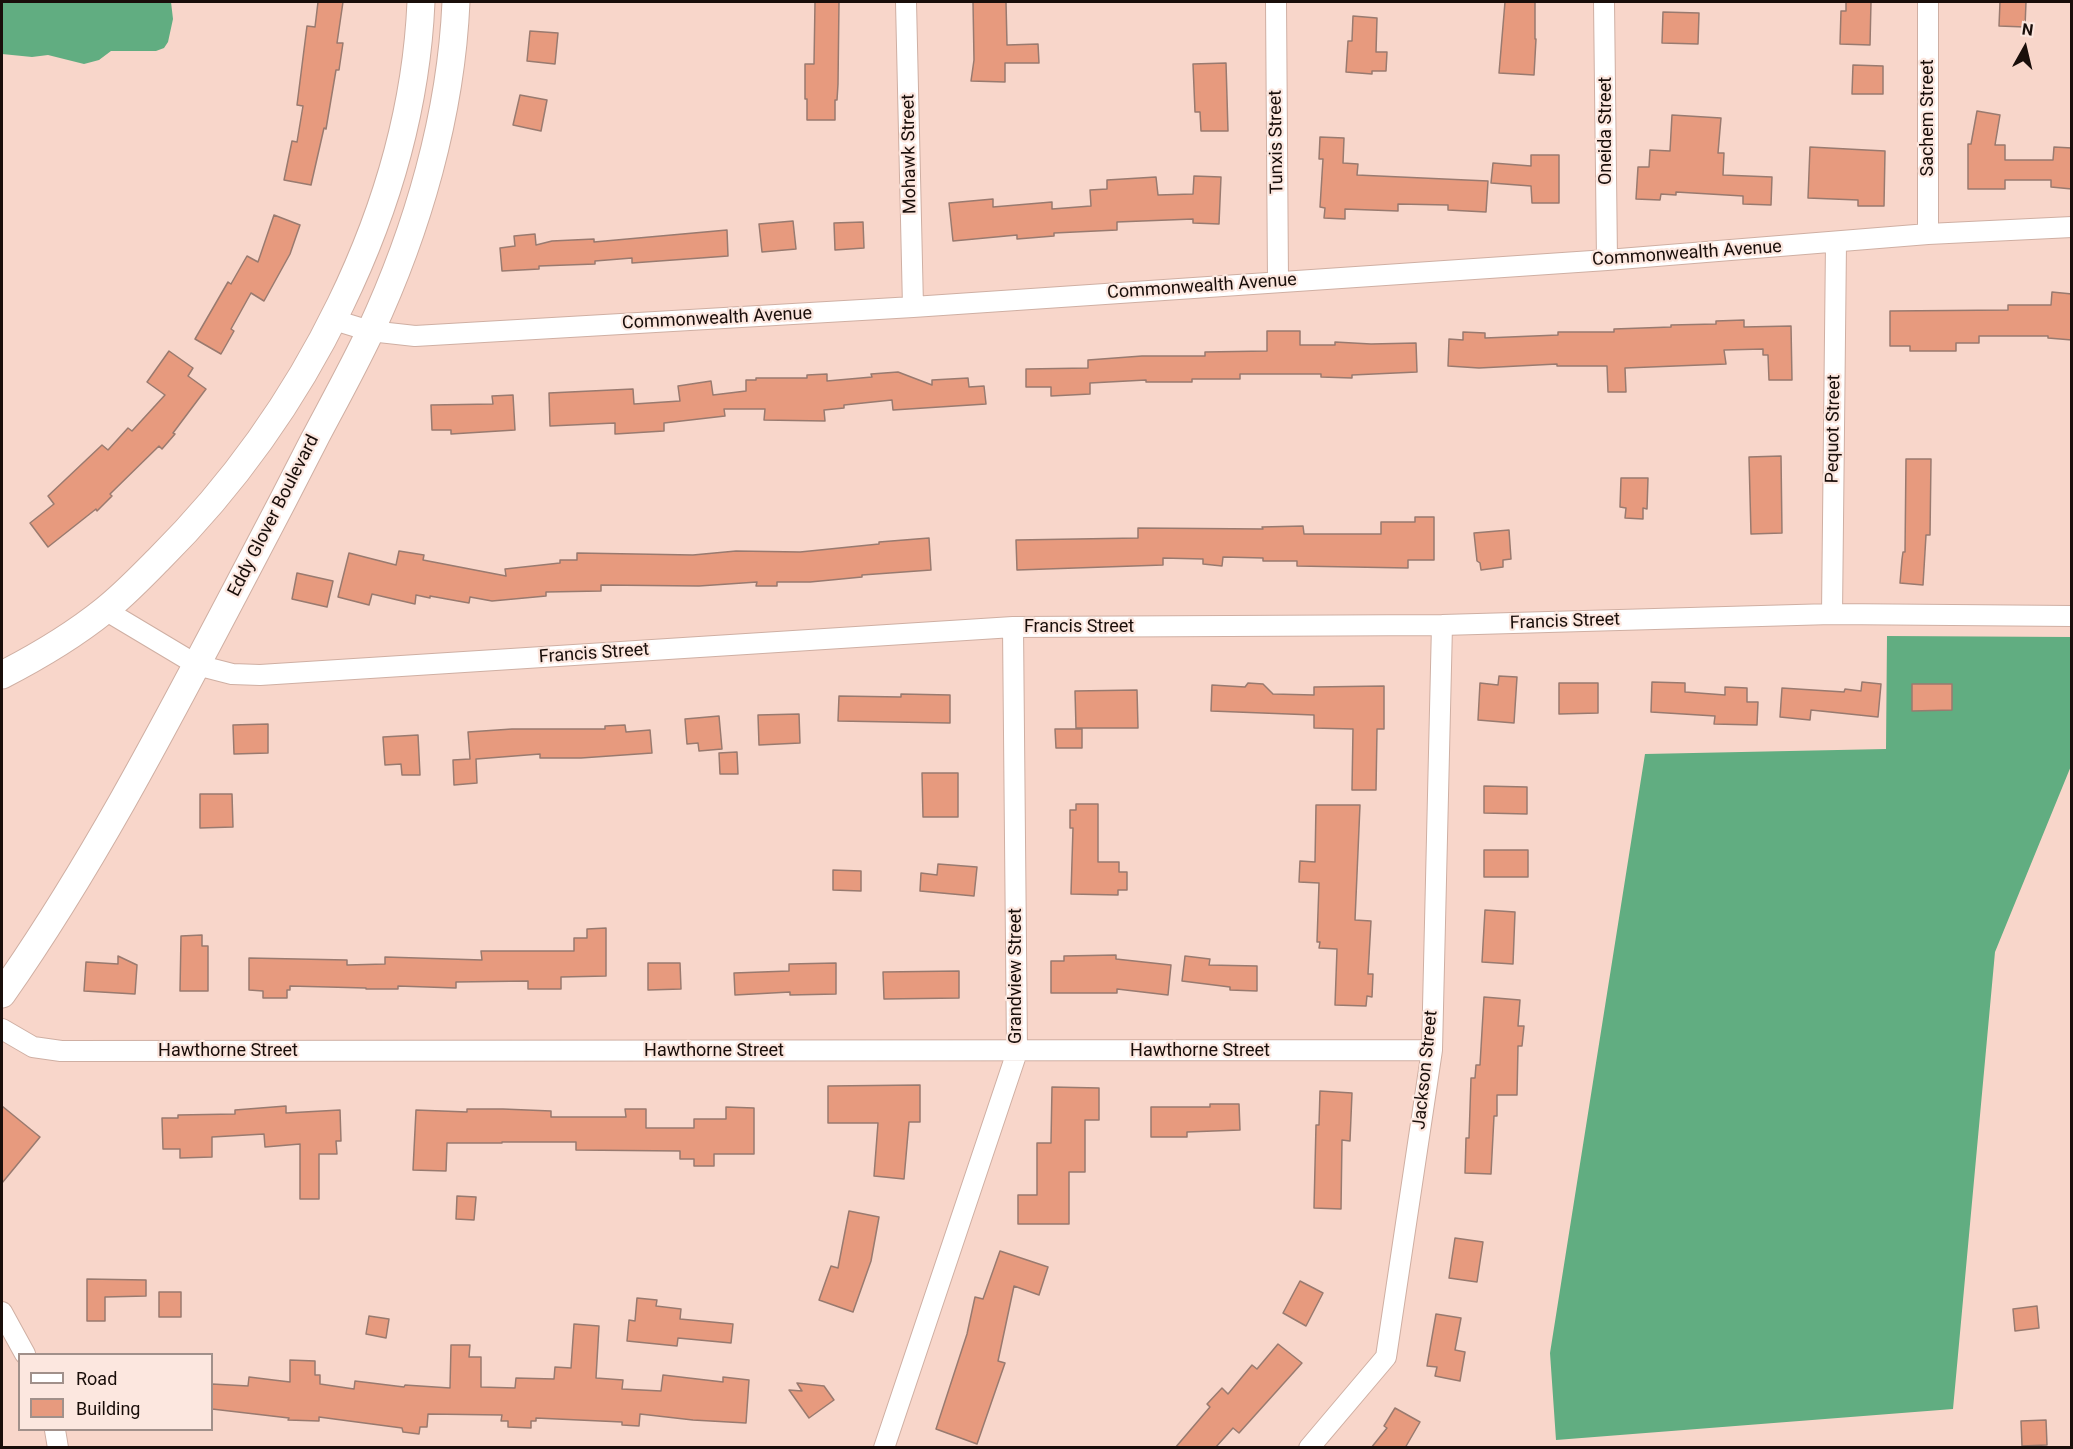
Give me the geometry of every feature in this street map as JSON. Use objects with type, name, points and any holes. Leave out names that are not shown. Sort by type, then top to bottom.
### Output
[{"type":"street","points":[[2,675],[50,648],[105,610],[188,530],[235,474],[286,399],[334,320],[377,220],[393,169],[410,95],[421,2]]},
{"type":"street","name":"Eddy Glover Boulevard","points":[[2,994],[35,947],[107,827],[196,665],[370,331],[410,233],[434,153],[453,49],[456,2]]},
{"type":"street","name":"Mohawk Street","points":[[906,2],[913,307]]},
{"type":"street","name":"Tunxis Street","points":[[1276,2],[1278,282]]},
{"type":"street","name":"Oneida Street","points":[[1605,2],[1606,260]]},
{"type":"street","name":"Sachem Street","points":[[1928,2],[1928,234]]},
{"type":"street","name":"Commonwealth Avenue","points":[[334,320],[370,331],[415,336],[913,307],[1606,260],[1928,234],[2072,227]]},
{"type":"street","name":"Pequot Street","points":[[1832,615],[1836,243]]},
{"type":"street","name":"Francis Street","points":[[105,610],[196,665],[232,674],[260,675],[1013,627],[1442,626],[1832,615],[2072,616]]},
{"type":"street","name":"Jackson Street","points":[[1309,1448],[1386,1357],[1432,1050],[1442,626]]},
{"type":"street","name":"Grandview Street","points":[[884,1448],[1017,1052],[1013,627]]},
{"type":"street","name":"Hawthorne Street","points":[[2,1029],[33,1047],[61,1051],[1432,1050]]},
{"type":"street","points":[[2,1312],[24,1353]]},
{"type":"street","points":[[55,1431],[58,1448]]},
{"type":"green space","points":[[2,2],[171,2],[173,19],[168,42],[164,48],[156,51],[111,51],[99,60],[84,64],[48,55],[32,57],[2,54]]},
{"type":"green space","points":[[1887,636],[2071,637],[2071,766],[1995,952],[1953,1409],[1556,1440],[1550,1353],[1645,754],[1886,749]]},
{"type":"building","points":[[318,2],[343,2],[337,43],[343,43],[326,129],[324,128],[311,185],[284,180],[292,141],[297,142],[303,106],[297,105],[307,26],[315,27]]},
{"type":"building","points":[[815,2],[839,2],[835,120],[807,120],[805,64],[814,64]]},
{"type":"building","points":[[973,2],[1006,2],[1007,45],[1038,44],[1039,63],[1005,63],[1005,82],[971,81],[974,60]]},
{"type":"building","points":[[1505,2],[1535,2],[1534,75],[1499,73]]},
{"type":"building","points":[[1846,2],[1871,2],[1870,45],[1840,44],[1841,11],[1846,11]]},
{"type":"building","points":[[2000,2],[2026,2],[2025,27],[1999,26]]},
{"type":"building","points":[[1663,12],[1699,13],[1698,44],[1662,43]]},
{"type":"building","points":[[1353,16],[1377,18],[1376,52],[1387,52],[1386,71],[1372,71],[1372,74],[1346,72],[1348,41],[1352,41]]},
{"type":"building","points":[[530,31],[558,33],[555,64],[527,61]]},
{"type":"building","points":[[1226,63],[1228,131],[1201,131],[1200,112],[1195,112],[1193,64]]},
{"type":"building","points":[[1853,65],[1883,66],[1883,94],[1852,94]]},
{"type":"building","points":[[520,95],[547,100],[541,131],[513,125]]},
{"type":"building","points":[[1977,111],[2000,115],[1995,145],[2005,145],[2005,160],[2053,160],[2054,147],[2072,148],[2072,189],[2051,187],[2051,180],[2005,180],[2005,189],[1968,189],[1968,144],[1971,144]]},
{"type":"building","points":[[1672,115],[1721,118],[1718,153],[1724,153],[1723,175],[1772,177],[1771,205],[1743,204],[1743,196],[1676,192],[1676,195],[1661,194],[1660,200],[1636,199],[1638,167],[1649,167],[1650,150],[1670,151]]},
{"type":"building","points":[[1320,137],[1344,138],[1343,163],[1358,164],[1357,175],[1488,181],[1486,212],[1448,210],[1448,205],[1398,204],[1398,211],[1345,209],[1345,219],[1324,218],[1325,208],[1320,207],[1323,159],[1319,159]]},
{"type":"building","points":[[1810,147],[1885,151],[1884,206],[1858,206],[1858,200],[1808,198]]},
{"type":"building","points":[[1531,155],[1559,155],[1559,203],[1532,203],[1531,186],[1491,183],[1493,163],[1531,166]]},
{"type":"building","points":[[1194,176],[1221,177],[1219,224],[1193,223],[1193,219],[1117,222],[1117,230],[1054,233],[1054,236],[1017,239],[1017,235],[953,241],[949,203],[993,199],[993,207],[1052,202],[1052,209],[1091,206],[1090,190],[1107,189],[1107,180],[1156,177],[1158,195],[1193,194]]},
{"type":"building","points":[[274,215],[300,225],[290,254],[264,301],[251,293],[231,329],[234,331],[221,354],[195,339],[228,282],[231,284],[247,256],[258,262]]},
{"type":"building","points":[[793,221],[796,249],[762,252],[759,224]]},
{"type":"building","points":[[863,222],[864,248],[835,250],[834,223]]},
{"type":"building","points":[[727,230],[728,256],[632,263],[632,258],[595,261],[595,264],[539,266],[539,269],[502,271],[500,248],[515,246],[514,236],[535,234],[536,245],[552,241],[594,239],[594,242]]},
{"type":"building","points":[[2052,292],[2072,294],[2072,340],[2048,338],[2048,336],[1979,336],[1979,343],[1956,343],[1956,351],[1910,351],[1910,346],[1890,346],[1890,311],[2008,310],[2008,305],[2051,305]]},
{"type":"building","points":[[1744,320],[1744,327],[1791,326],[1792,380],[1769,380],[1768,355],[1763,355],[1763,349],[1724,350],[1726,364],[1625,368],[1626,392],[1608,392],[1607,366],[1557,366],[1557,364],[1479,368],[1448,366],[1449,339],[1463,340],[1463,332],[1485,333],[1485,338],[1558,335],[1558,332],[1614,332],[1614,329],[1716,324],[1716,321]]},
{"type":"building","points":[[1267,331],[1300,331],[1300,345],[1335,345],[1335,342],[1416,343],[1417,372],[1352,375],[1352,378],[1321,377],[1321,374],[1240,374],[1240,379],[1192,379],[1192,382],[1146,382],[1146,380],[1090,383],[1090,394],[1051,396],[1051,387],[1026,387],[1026,369],[1088,368],[1088,360],[1142,356],[1205,356],[1205,352],[1267,351]]},
{"type":"building","points":[[169,351],[193,368],[188,376],[206,389],[162,449],[159,446],[110,494],[112,496],[97,511],[96,509],[48,547],[30,523],[54,504],[48,496],[102,445],[108,450],[128,428],[132,431],[165,395],[147,382]]},
{"type":"building","points":[[898,372],[932,385],[932,380],[968,378],[969,387],[984,386],[986,404],[893,410],[892,400],[844,405],[844,408],[824,410],[825,421],[764,420],[765,409],[724,409],[725,416],[664,423],[664,431],[615,434],[615,423],[550,426],[549,393],[633,389],[634,404],[680,401],[678,386],[711,381],[713,395],[746,391],[746,380],[756,380],[756,378],[807,378],[807,375],[827,374],[827,381]]},
{"type":"building","points":[[513,395],[515,430],[451,434],[451,430],[432,430],[431,405],[493,404],[492,396]]},
{"type":"building","points":[[1781,456],[1782,533],[1751,534],[1749,457]]},
{"type":"building","points":[[1906,459],[1931,459],[1930,535],[1926,535],[1923,585],[1900,583],[1903,552],[1905,552]]},
{"type":"building","points":[[1621,478],[1648,478],[1647,509],[1643,508],[1643,519],[1625,518],[1626,508],[1620,507]]},
{"type":"building","points":[[1415,517],[1434,517],[1434,560],[1408,560],[1408,568],[1297,566],[1297,561],[1263,561],[1263,558],[1223,557],[1222,566],[1203,564],[1203,559],[1163,558],[1163,565],[1017,570],[1016,540],[1138,538],[1138,528],[1263,529],[1262,527],[1303,526],[1304,534],[1381,534],[1381,522],[1415,522]]},
{"type":"building","points":[[1509,530],[1511,559],[1503,560],[1503,567],[1481,570],[1480,563],[1477,561],[1474,533]]},
{"type":"building","points":[[929,538],[931,570],[862,575],[862,577],[810,582],[777,582],[777,586],[756,586],[757,582],[699,586],[601,585],[601,591],[546,592],[546,596],[492,601],[470,597],[469,603],[416,595],[415,604],[372,594],[369,605],[338,597],[349,553],[396,565],[399,551],[424,555],[423,560],[506,576],[505,569],[560,563],[560,560],[577,560],[577,553],[693,555],[736,551],[800,552]]},
{"type":"building","points":[[297,573],[333,581],[327,607],[292,599]]},
{"type":"building","points":[[1499,676],[1517,677],[1514,723],[1478,720],[1480,683],[1498,685]]},
{"type":"building","points":[[1652,682],[1685,683],[1685,692],[1725,695],[1725,687],[1747,688],[1747,702],[1758,702],[1757,725],[1714,724],[1715,716],[1651,712]]},
{"type":"building","points":[[1862,682],[1881,684],[1878,717],[1811,710],[1810,720],[1780,717],[1782,688],[1861,691]]},
{"type":"building","points":[[1248,683],[1263,684],[1273,694],[1314,695],[1314,687],[1384,686],[1384,729],[1377,729],[1376,790],[1352,790],[1353,729],[1314,728],[1314,715],[1211,711],[1212,685],[1245,687]]},
{"type":"building","points":[[1559,683],[1598,683],[1598,713],[1559,714]]},
{"type":"building","points":[[1912,684],[1952,684],[1952,710],[1912,711]]},
{"type":"building","points":[[1137,690],[1138,728],[1076,728],[1075,691]]},
{"type":"building","points":[[901,694],[950,695],[950,723],[838,721],[839,696],[901,697]]},
{"type":"building","points":[[799,714],[800,743],[759,745],[758,715]]},
{"type":"building","points":[[719,716],[722,749],[699,751],[698,743],[687,744],[685,719]]},
{"type":"building","points":[[268,724],[268,753],[234,754],[233,725]]},
{"type":"building","points":[[625,725],[626,732],[650,730],[652,753],[581,758],[540,758],[540,754],[476,759],[477,783],[454,785],[453,760],[470,759],[468,732],[512,729],[605,729],[605,726]]},
{"type":"building","points":[[1055,729],[1082,729],[1082,748],[1056,748]]},
{"type":"building","points":[[418,735],[420,775],[402,775],[401,764],[385,765],[383,737]]},
{"type":"building","points":[[737,752],[738,774],[720,774],[719,753]]},
{"type":"building","points":[[922,773],[958,773],[958,817],[923,817]]},
{"type":"building","points":[[1484,786],[1527,787],[1527,814],[1484,813]]},
{"type":"building","points":[[200,794],[232,794],[233,827],[200,828]]},
{"type":"building","points":[[1076,804],[1098,804],[1098,862],[1119,862],[1119,872],[1127,872],[1127,890],[1118,890],[1118,895],[1071,894],[1073,828],[1070,828],[1070,810],[1076,810]]},
{"type":"building","points":[[1316,805],[1360,805],[1355,920],[1371,921],[1368,974],[1373,974],[1372,997],[1367,996],[1366,1006],[1335,1005],[1337,949],[1319,948],[1320,942],[1317,942],[1319,883],[1299,882],[1300,861],[1315,862]]},
{"type":"building","points":[[1484,850],[1528,850],[1528,877],[1484,877]]},
{"type":"building","points":[[938,864],[977,867],[974,896],[920,891],[921,873],[937,875]]},
{"type":"building","points":[[833,870],[861,871],[861,891],[833,890]]},
{"type":"building","points":[[1485,910],[1515,912],[1513,964],[1482,962]]},
{"type":"building","points":[[606,928],[606,976],[561,977],[561,989],[528,989],[528,981],[456,982],[456,988],[398,986],[398,989],[366,989],[290,986],[290,990],[287,990],[287,998],[263,998],[263,991],[249,990],[249,958],[347,960],[347,965],[385,964],[385,957],[482,960],[481,951],[574,951],[574,938],[587,938],[587,929]]},
{"type":"building","points":[[202,935],[202,946],[208,946],[208,991],[180,991],[181,936]]},
{"type":"building","points":[[1116,955],[1116,959],[1171,965],[1168,995],[1117,989],[1117,993],[1051,993],[1051,961],[1064,961],[1064,956]]},
{"type":"building","points":[[118,956],[137,965],[135,994],[84,991],[86,962],[118,964]]},
{"type":"building","points":[[1185,956],[1210,959],[1209,965],[1257,966],[1257,991],[1230,990],[1230,987],[1182,981]]},
{"type":"building","points":[[648,963],[680,963],[681,989],[648,990]]},
{"type":"building","points":[[836,963],[836,994],[790,995],[790,992],[735,995],[734,973],[789,971],[789,964]]},
{"type":"building","points":[[959,971],[959,998],[884,999],[883,972]]},
{"type":"building","points":[[1484,997],[1520,1000],[1518,1026],[1524,1026],[1522,1046],[1518,1046],[1517,1095],[1497,1095],[1491,1174],[1465,1173],[1471,1078],[1475,1078],[1476,1065],[1480,1065]]},
{"type":"building","points":[[920,1085],[920,1122],[909,1122],[904,1179],[874,1176],[878,1123],[828,1123],[828,1086]]},
{"type":"building","points":[[1052,1087],[1099,1088],[1099,1120],[1085,1120],[1085,1172],[1069,1172],[1069,1224],[1018,1224],[1018,1195],[1037,1195],[1037,1143],[1051,1143]]},
{"type":"building","points":[[1320,1091],[1352,1093],[1350,1141],[1342,1140],[1341,1209],[1314,1208],[1316,1125],[1319,1125]]},
{"type":"building","points":[[1210,1104],[1239,1104],[1240,1130],[1187,1132],[1187,1137],[1151,1137],[1151,1107],[1210,1107]]},
{"type":"building","points":[[2,1106],[40,1137],[2,1183]]},
{"type":"building","points":[[286,1106],[286,1113],[340,1110],[341,1141],[336,1141],[337,1154],[319,1154],[319,1199],[300,1199],[300,1144],[265,1147],[264,1134],[212,1137],[212,1157],[180,1158],[180,1149],[163,1149],[162,1118],[178,1118],[178,1115],[235,1114],[235,1110]]},
{"type":"building","points":[[726,1107],[754,1108],[754,1154],[714,1154],[714,1166],[694,1166],[694,1159],[680,1159],[680,1151],[576,1150],[576,1142],[502,1142],[447,1143],[446,1171],[413,1170],[416,1110],[467,1112],[467,1109],[503,1109],[551,1111],[551,1117],[626,1117],[625,1109],[646,1109],[646,1128],[694,1128],[694,1119],[726,1119]]},
{"type":"building","points":[[457,1196],[476,1197],[474,1220],[456,1219]]},
{"type":"building","points":[[849,1211],[879,1217],[871,1261],[853,1312],[819,1300],[831,1266],[838,1268]]},
{"type":"building","points":[[1455,1238],[1483,1242],[1477,1282],[1449,1278]]},
{"type":"building","points":[[1000,1251],[1048,1267],[1039,1295],[1014,1286],[998,1361],[1005,1363],[977,1444],[936,1429],[967,1334],[975,1297],[983,1299]]},
{"type":"building","points":[[87,1279],[146,1280],[146,1296],[105,1297],[105,1321],[87,1321]]},
{"type":"building","points":[[1300,1281],[1323,1293],[1306,1326],[1283,1313]]},
{"type":"building","points":[[159,1292],[181,1292],[181,1317],[159,1317]]},
{"type":"building","points":[[637,1298],[657,1300],[656,1306],[681,1309],[680,1319],[733,1324],[731,1343],[678,1338],[677,1346],[627,1341],[629,1320],[635,1321]]},
{"type":"building","points":[[2037,1306],[2039,1328],[2015,1331],[2013,1309]]},
{"type":"building","points":[[1436,1314],[1461,1318],[1455,1350],[1465,1352],[1460,1381],[1435,1376],[1437,1367],[1427,1366]]},
{"type":"building","points":[[369,1316],[389,1319],[386,1338],[366,1334]]},
{"type":"building","points":[[574,1324],[599,1326],[596,1378],[623,1380],[622,1389],[661,1391],[663,1375],[723,1382],[723,1377],[749,1380],[746,1423],[640,1414],[639,1426],[622,1425],[622,1422],[536,1418],[536,1421],[531,1421],[531,1428],[508,1427],[508,1421],[501,1421],[502,1415],[428,1414],[427,1427],[420,1427],[419,1434],[403,1432],[402,1428],[319,1417],[319,1421],[288,1420],[289,1418],[213,1409],[213,1384],[248,1386],[249,1377],[290,1382],[290,1360],[315,1361],[315,1375],[320,1375],[320,1384],[354,1389],[355,1381],[404,1387],[405,1385],[450,1388],[451,1345],[470,1345],[469,1357],[481,1357],[481,1387],[515,1388],[516,1378],[554,1379],[555,1367],[571,1368]]},
{"type":"building","points":[[1278,1344],[1302,1363],[1239,1433],[1233,1428],[1215,1448],[1175,1448],[1210,1407],[1207,1404],[1222,1388],[1228,1394],[1252,1365],[1257,1369]]},
{"type":"building","points":[[797,1383],[824,1386],[834,1400],[809,1418],[789,1390],[802,1391]]},
{"type":"building","points":[[1395,1408],[1420,1422],[1405,1448],[1371,1448],[1387,1428],[1384,1426]]},
{"type":"building","points":[[2046,1420],[2047,1445],[2022,1446],[2021,1421]]}]
